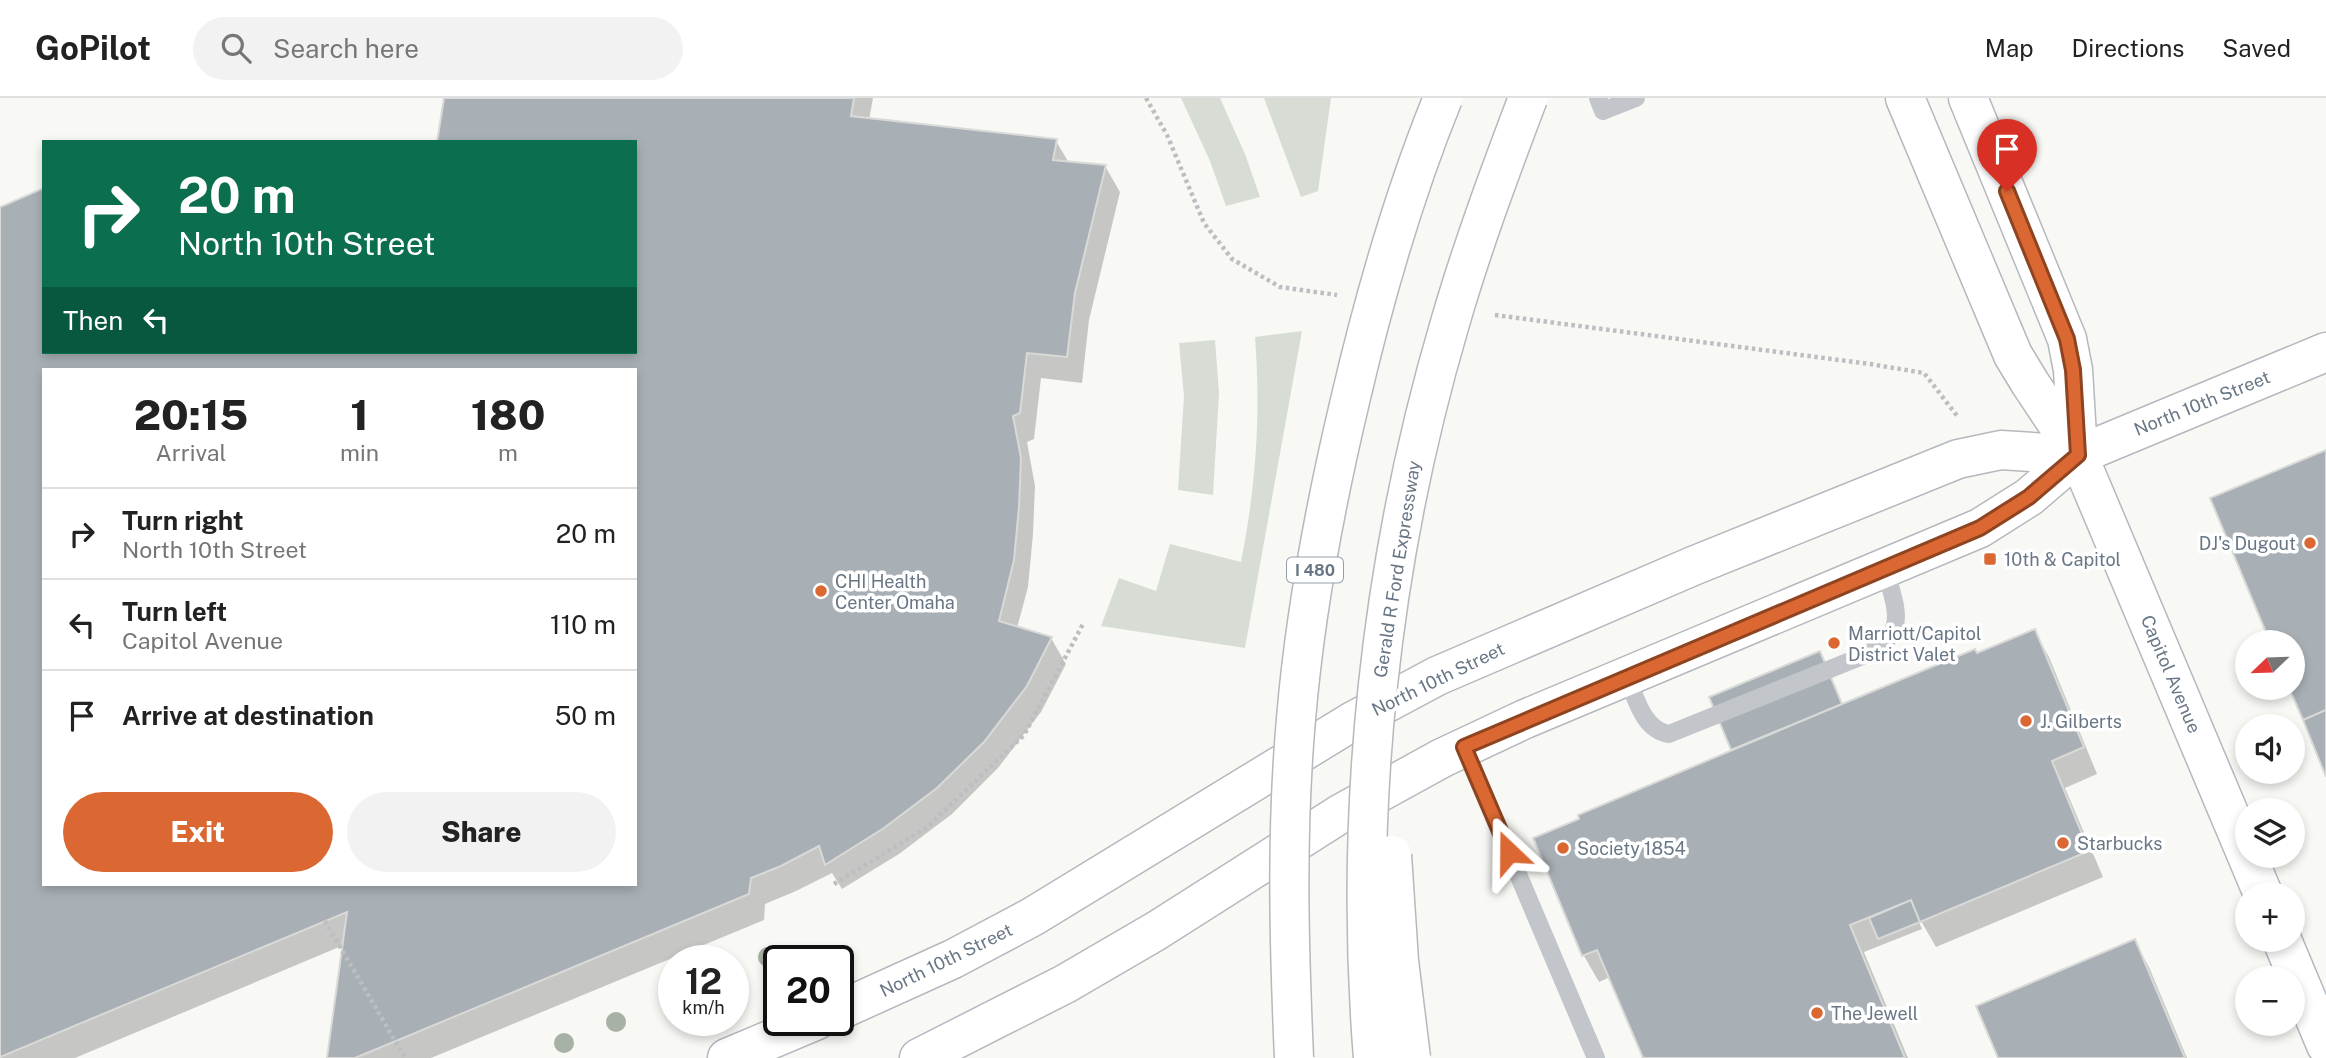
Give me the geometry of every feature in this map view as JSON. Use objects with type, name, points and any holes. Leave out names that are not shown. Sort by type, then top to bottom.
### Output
[{"type":"main road","name":"I 480","points":[[1294,1058],[1289,855],[1296,720],[1309,601],[1332,478],[1364,341],[1398,223],[1443,98]]},
{"type":"main road","name":"Gerald R Ford Expressway","points":[[1373,1058],[1367,930],[1368,847],[1375,723],[1391,584],[1416,455],[1439,361],[1467,269],[1528,98]]},
{"type":"main road","name":"Capitol Avenue","points":[[1905,98],[2013,355],[2078,455],[2258,882]]},
{"type":"main road","name":"Capitol Avenue","points":[[1968,98],[2067,339],[2073,370],[2078,455]]},
{"type":"main road","name":"North 10th Street","points":[[919,1058],[1065,984],[1156,931],[1356,804],[1464,747],[1999,517],[2029,497],[2078,455],[2326,352]]},
{"type":"main road","name":"North 10th Street","points":[[854,1004],[953,959],[1032,917],[1353,721],[1457,667],[1693,566],[1958,459],[2001,450],[2078,455]]},
{"type":"main road","points":[[1411,1058],[1398,949],[1391,811],[1391,736],[1398,612],[1416,455]]},
{"type":"main road","points":[[2287,952],[2326,1045]]},
{"type":"main road","points":[[727,1058],[779,1036]]},
{"type":"lane","points":[[1598,98],[1603,111],[1636,98]]},
{"type":"lane","points":[[1627,677],[1647,722],[1662,733],[1669,734],[1860,657],[1886,643],[1895,626],[1895,605],[1885,568]]},
{"type":"lane","points":[[1464,747],[1595,1058]]},
{"type":"path","points":[[1146,98],[1167,135],[1204,223],[1232,259],[1280,287],[1346,296]]},
{"type":"path","points":[[1482,313],[1924,373],[1964,426]]},
{"type":"path","points":[[834,884],[926,828],[1024,735],[1083,624]]},
{"type":"path","points":[[324,921],[405,1058]]},
{"type":"shaded area","points":[[1181,98],[1220,98],[1245,154],[1260,197],[1226,206],[1210,161]]},
{"type":"shaded area","points":[[1264,98],[1331,98],[1318,191],[1301,197]]},
{"type":"shaded area","points":[[1302,331],[1245,648],[1101,626],[1119,578],[1156,591],[1170,544],[1241,562],[1256,450],[1255,337]]},
{"type":"shaded area","points":[[1215,340],[1219,393],[1213,495],[1178,490],[1184,396],[1179,343]]},
{"type":"building","name":"CHI Health Center Omaha","points":[[444,98],[854,98],[851,116],[1057,139],[1053,160],[1106,165],[1075,293],[1067,357],[1027,353],[1020,413],[1013,416],[1021,458],[1014,560],[999,621],[1052,637],[1027,686],[984,742],[937,788],[884,828],[825,865],[819,846],[751,878],[749,894],[355,1058],[327,1058],[347,912],[0,1057],[0,207],[42,189],[42,354],[637,354],[637,140],[437,140]]},
{"type":"building","points":[[2326,450],[2326,710],[2305,719],[2305,714],[2300,714],[2294,700],[2305,700],[2305,630],[2265,630],[2210,498]]},
{"type":"building","points":[[2035,629],[2084,747],[2052,761],[2089,851],[1920,922],[1911,900],[1850,925],[1905,1058],[1643,1058],[1597,950],[1582,956],[1533,838],[1579,819],[1578,815],[1842,704],[1975,649],[1977,653]]},
{"type":"building","points":[[1820,651],[1842,704],[1731,750],[1709,697]]},
{"type":"building","points":[[2326,710],[2326,777],[2305,725],[2305,719]]},
{"type":"building","points":[[1911,900],[1920,922],[1878,939],[1869,918]]},
{"type":"building","points":[[2135,939],[2185,1058],[1998,1058],[1976,1006]]},
{"type":"place","name":"DJ's Dugout","points":[[2310,543]]},
{"type":"place","name":"10th & Capitol","points":[[1990,559]]},
{"type":"place","name":"CHI Health Center Omaha","points":[[821,591]]},
{"type":"place","name":"Marriott/Capitol District Valet","points":[[1834,643]]},
{"type":"place","name":"J. Gilberts","points":[[2026,721]]},
{"type":"place","name":"Starbucks","points":[[2063,843]]},
{"type":"place","name":"Society 1854","points":[[1563,848]]},
{"type":"place","name":"The Jewell","points":[[1817,1013]]},
{"type":"route","points":[[1509,852],[1464,747],[1980,528],[2029,497],[2078,455],[2073,370],[2063,324],[2007,191]]}]
